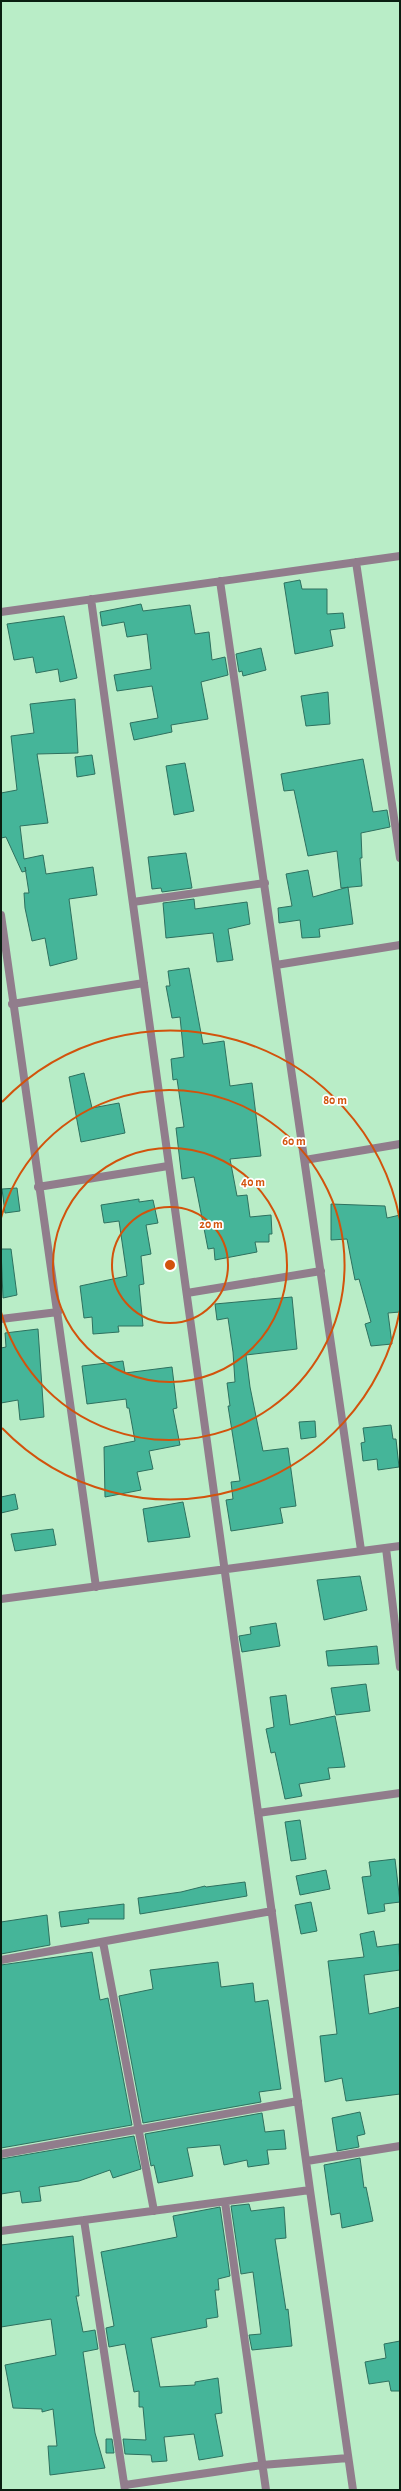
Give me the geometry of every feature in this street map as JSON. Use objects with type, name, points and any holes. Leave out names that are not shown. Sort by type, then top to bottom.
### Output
[{"type":"street","points":[[1,612],[400,556]]},
{"type":"street","points":[[356,562],[400,858]]},
{"type":"street","points":[[220,581],[361,1550]]},
{"type":"street","points":[[91,599],[134,902],[168,1166],[187,1293],[224,1571],[353,2490]]},
{"type":"street","points":[[134,902],[265,883]]},
{"type":"street","points":[[1,914],[12,1004],[38,1187],[58,1312],[96,1587]]},
{"type":"street","points":[[276,965],[400,945]]},
{"type":"street","points":[[12,1004],[144,983]]},
{"type":"street","points":[[305,1160],[400,1144]]},
{"type":"street","points":[[38,1187],[168,1166]]},
{"type":"street","points":[[187,1293],[321,1271]]},
{"type":"street","points":[[1,1319],[58,1312]]},
{"type":"street","points":[[1,1599],[224,1571],[361,1550],[400,1546]]},
{"type":"street","points":[[386,1548],[400,1667]]},
{"type":"street","points":[[258,1813],[400,1793]]},
{"type":"street","points":[[1,1960],[272,1911]]},
{"type":"street","points":[[103,1942],[154,2211]]},
{"type":"street","points":[[1,2154],[298,2101]]},
{"type":"street","points":[[307,2161],[400,2146]]},
{"type":"street","points":[[1,2231],[310,2190]]},
{"type":"street","points":[[225,2202],[266,2490]]},
{"type":"street","points":[[84,2220],[125,2487],[262,2465],[348,2458]]},
{"type":"building","points":[[300,580],[302,589],[327,589],[327,614],[343,613],[345,628],[330,630],[333,646],[295,654],[284,583]]},
{"type":"building","points":[[141,604],[143,611],[190,605],[195,634],[209,632],[212,660],[225,657],[228,675],[201,682],[208,719],[171,725],[172,732],[134,740],[130,723],[158,718],[152,686],[117,691],[114,675],[151,669],[147,634],[127,637],[124,622],[102,626],[100,612]]},
{"type":"building","points":[[64,616],[77,678],[60,682],[58,669],[36,673],[33,657],[14,660],[7,624]]},
{"type":"building","points":[[261,648],[266,670],[243,676],[242,671],[239,672],[236,654]]},
{"type":"building","points":[[328,692],[330,724],[306,726],[301,696]]},
{"type":"building","points":[[75,699],[78,753],[37,754],[48,823],[20,826],[24,859],[43,855],[46,874],[93,867],[97,895],[69,899],[77,959],[50,966],[45,938],[32,941],[25,908],[24,893],[29,893],[26,871],[22,872],[6,837],[1,838],[1,793],[17,790],[11,736],[34,733],[30,704]]},
{"type":"building","points":[[92,755],[95,774],[77,777],[75,757]]},
{"type":"building","points":[[363,759],[373,812],[387,810],[390,827],[361,833],[362,858],[360,858],[362,886],[341,888],[337,851],[308,856],[294,790],[284,791],[281,774]]},
{"type":"building","points":[[185,763],[194,811],[174,815],[166,766]]},
{"type":"building","points":[[186,853],[192,888],[162,892],[161,888],[152,889],[148,857]]},
{"type":"building","points":[[308,870],[313,897],[348,887],[353,924],[319,929],[320,937],[302,938],[300,920],[279,923],[278,908],[292,906],[286,874]]},
{"type":"building","points":[[194,899],[195,909],[247,902],[250,924],[228,929],[233,960],[217,962],[213,933],[166,938],[163,903]]},
{"type":"building","points":[[189,968],[203,1044],[224,1041],[230,1086],[252,1083],[261,1156],[230,1159],[237,1196],[247,1195],[250,1217],[271,1215],[272,1234],[269,1234],[269,1242],[255,1242],[257,1252],[215,1260],[214,1248],[208,1249],[194,1177],[182,1179],[176,1128],[184,1127],[177,1079],[173,1080],[171,1059],[184,1057],[180,1017],[172,1018],[166,986],[170,986],[168,971]]},
{"type":"building","points":[[84,1073],[92,1108],[119,1103],[125,1133],[81,1142],[69,1077]]},
{"type":"building","points":[[17,1188],[20,1211],[5,1213],[2,1189]]},
{"type":"building","points":[[139,1199],[139,1202],[153,1200],[158,1223],[146,1225],[151,1254],[141,1256],[144,1284],[139,1285],[143,1326],[118,1326],[119,1332],[93,1334],[92,1317],[84,1318],[80,1286],[127,1276],[119,1221],[104,1223],[101,1205]]},
{"type":"building","points":[[331,1204],[385,1206],[387,1218],[400,1215],[400,1312],[388,1313],[392,1344],[371,1346],[365,1324],[371,1322],[359,1279],[355,1280],[347,1239],[331,1240]]},
{"type":"building","points":[[1,1249],[11,1249],[17,1295],[3,1298]]},
{"type":"building","points":[[292,1297],[297,1349],[246,1355],[250,1387],[263,1451],[288,1448],[296,1506],[280,1508],[283,1523],[231,1531],[226,1500],[233,1499],[231,1482],[240,1481],[228,1406],[230,1406],[227,1383],[235,1382],[233,1352],[228,1318],[217,1320],[215,1304]]},
{"type":"building","points":[[38,1329],[44,1417],[20,1420],[18,1400],[1,1403],[1,1348],[6,1347],[5,1333]]},
{"type":"building","points":[[123,1361],[125,1373],[172,1367],[177,1408],[173,1409],[180,1445],[149,1451],[153,1469],[137,1472],[141,1490],[105,1497],[104,1447],[135,1441],[126,1399],[87,1404],[82,1366]]},
{"type":"building","points":[[315,1421],[316,1437],[301,1439],[299,1422]]},
{"type":"building","points":[[391,1425],[393,1439],[396,1439],[399,1467],[378,1470],[377,1459],[363,1461],[361,1443],[365,1442],[363,1428]]},
{"type":"building","points":[[15,1494],[18,1509],[1,1513],[1,1497]]},
{"type":"building","points":[[183,1502],[190,1537],[148,1542],[143,1509]]},
{"type":"building","points":[[53,1529],[56,1545],[15,1551],[11,1534]]},
{"type":"building","points":[[360,1576],[367,1610],[324,1620],[317,1580]]},
{"type":"building","points":[[276,1623],[280,1646],[242,1652],[239,1636],[251,1634],[250,1627]]},
{"type":"building","points":[[377,1646],[379,1664],[328,1666],[326,1651]]},
{"type":"building","points":[[366,1684],[370,1711],[336,1715],[331,1688]]},
{"type":"building","points":[[286,1695],[290,1725],[335,1716],[345,1767],[328,1768],[330,1779],[299,1784],[302,1796],[285,1799],[275,1752],[271,1753],[266,1729],[274,1727],[270,1697]]},
{"type":"building","points":[[300,1820],[306,1859],[291,1861],[285,1822]]},
{"type":"building","points":[[395,1859],[400,1902],[384,1904],[385,1911],[368,1914],[362,1877],[371,1876],[369,1862]]},
{"type":"building","points":[[326,1870],[330,1889],[300,1895],[296,1876]]},
{"type":"building","points":[[245,1882],[247,1896],[140,1914],[138,1898],[181,1892],[205,1886]]},
{"type":"building","points":[[311,1902],[317,1931],[301,1934],[295,1905]]},
{"type":"building","points":[[124,1904],[124,1919],[88,1919],[89,1923],[61,1927],[59,1912]]},
{"type":"building","points":[[47,1915],[50,1945],[1,1954],[1,1922]]},
{"type":"building","points":[[374,1931],[377,1947],[399,1944],[400,1970],[364,1975],[369,2014],[400,2007],[400,2094],[346,2101],[342,2078],[325,2082],[320,2036],[337,2034],[328,1961],[364,1957],[360,1934]]},
{"type":"building","points":[[92,1952],[100,2000],[108,1998],[132,2125],[1,2148],[1,1965]]},
{"type":"building","points":[[218,1962],[221,1987],[253,1983],[255,2002],[268,2000],[281,2089],[259,2092],[261,2102],[143,2123],[119,1996],[153,1989],[150,1970]]},
{"type":"building","points":[[360,2112],[365,2134],[357,2136],[359,2147],[337,2151],[332,2118]]},
{"type":"building","points":[[262,2113],[265,2132],[284,2130],[286,2149],[267,2150],[269,2164],[248,2167],[247,2160],[224,2165],[220,2145],[187,2148],[193,2176],[158,2183],[154,2165],[151,2166],[145,2134]]},
{"type":"building","points":[[134,2136],[141,2169],[113,2178],[110,2170],[79,2181],[39,2187],[41,2201],[22,2203],[20,2191],[1,2194],[1,2159]]},
{"type":"building","points":[[360,2158],[364,2188],[366,2187],[373,2221],[342,2228],[340,2213],[331,2215],[324,2165]]},
{"type":"building","points":[[249,2204],[251,2211],[284,2207],[286,2238],[275,2239],[286,2310],[288,2309],[292,2346],[252,2350],[249,2335],[261,2334],[253,2272],[241,2274],[231,2206]]},
{"type":"building","points":[[220,2207],[230,2276],[218,2279],[219,2290],[215,2290],[218,2317],[206,2319],[207,2327],[151,2338],[160,2387],[195,2385],[195,2382],[218,2378],[222,2413],[215,2414],[223,2456],[199,2460],[194,2434],[164,2437],[167,2461],[152,2462],[151,2455],[125,2454],[123,2439],[146,2440],[143,2407],[139,2407],[139,2391],[134,2392],[125,2344],[109,2347],[106,2328],[114,2326],[101,2252],[177,2237],[173,2216]]},
{"type":"building","points":[[73,2236],[79,2296],[76,2296],[83,2332],[95,2330],[98,2349],[83,2352],[95,2433],[105,2468],[50,2475],[48,2446],[57,2446],[53,2409],[42,2412],[42,2409],[13,2408],[5,2365],[56,2355],[51,2319],[1,2327],[1,2245]]},
{"type":"building","points":[[400,2341],[400,2391],[391,2391],[389,2381],[369,2384],[365,2362],[386,2358],[384,2344]]},
{"type":"building","points":[[106,2439],[112,2439],[114,2453],[106,2453]]}]
